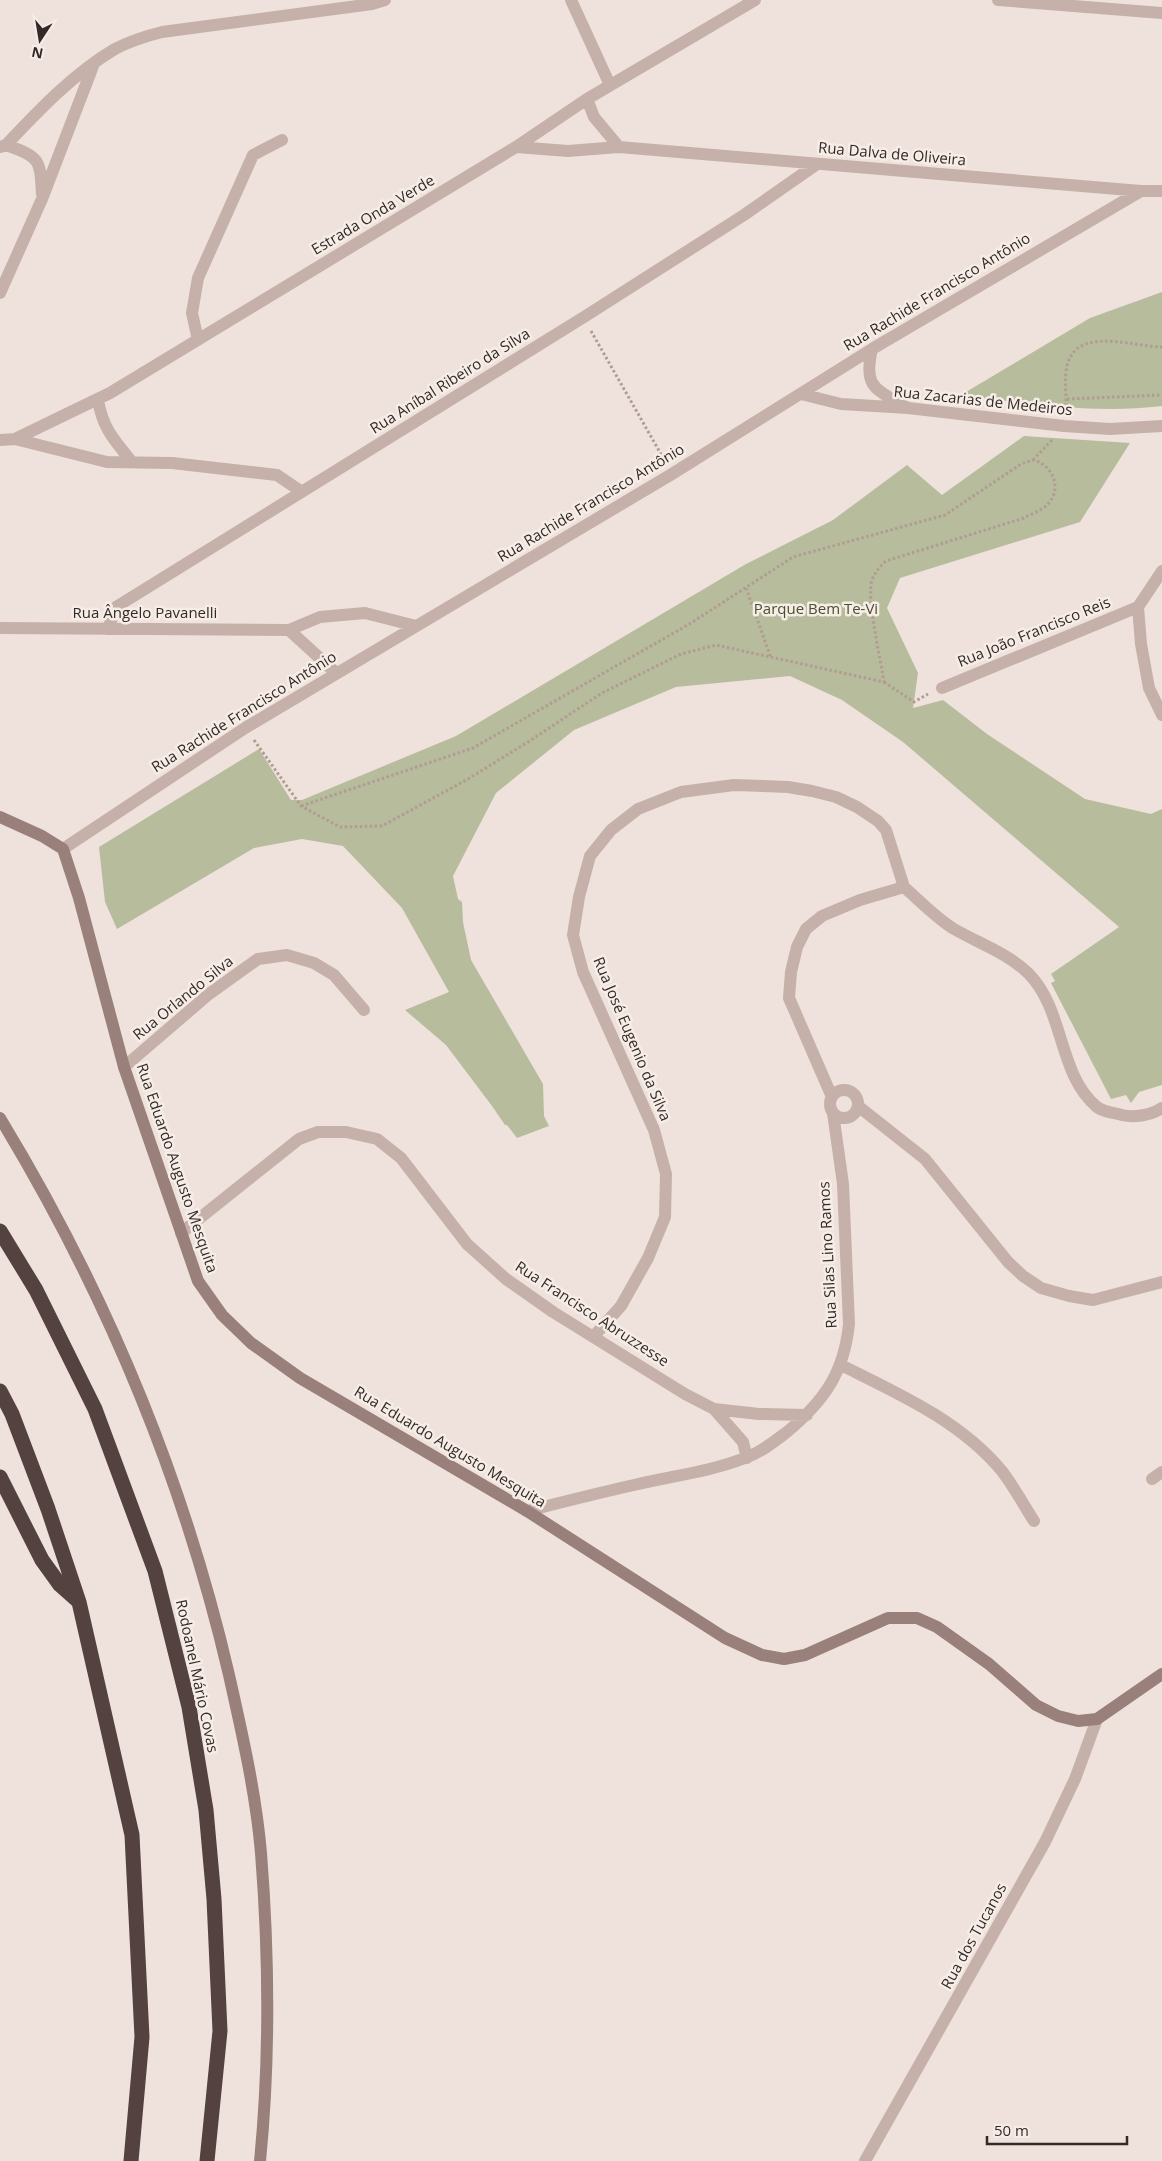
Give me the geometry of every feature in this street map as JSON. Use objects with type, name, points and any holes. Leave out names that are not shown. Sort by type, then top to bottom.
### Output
[{"type":"highway","name":"Rodoanel Mário Covas","points":[[0,1231],[36,1290],[95,1410],[155,1571],[189,1707],[206,1810],[212,1869],[220,2022],[207,2161]]},
{"type":"highway","points":[[0,1391],[12,1414],[80,1602],[132,1835],[142,2037],[131,2161]]},
{"type":"highway","points":[[0,1477],[42,1560],[60,1585],[80,1602]]},
{"type":"main road","points":[[0,817],[42,836],[63,849]]},
{"type":"main road","name":"Rua Eduardo Augusto Mesquita","points":[[63,849],[79,898],[124,1067],[198,1281],[222,1315],[251,1342],[300,1378],[527,1510],[725,1638],[762,1655],[784,1659],[805,1655],[888,1618],[917,1618],[936,1628],[989,1664],[1036,1705],[1058,1716],[1078,1721],[1097,1719]]},
{"type":"main road","points":[[0,1118],[62,1226],[124,1355],[176,1488],[219,1632],[250,1778],[261,1852],[266,2003],[265,2079],[260,2161]]},
{"type":"main road","points":[[1097,1719],[1162,1674]]},
{"type":"street","points":[[42,199],[40,168],[30,154],[3,146],[53,96],[114,50],[135,40],[162,32],[372,4],[385,0]]},
{"type":"street","points":[[571,0],[610,85]]},
{"type":"street","name":"Estrada Onda Verde","points":[[0,440],[15,439],[98,400],[516,147],[587,99],[755,0]]},
{"type":"street","points":[[998,0],[1162,13]]},
{"type":"street","points":[[0,293],[42,199],[93,65]]},
{"type":"street","points":[[587,99],[594,118],[619,147]]},
{"type":"street","points":[[198,340],[192,312],[198,278],[253,155],[282,140]]},
{"type":"street","name":"Rua Dalva de Oliveira","points":[[516,147],[568,151],[619,147],[1141,191],[1162,191]]},
{"type":"street","name":"Rua Aníbal Ribeiro da Silva","points":[[108,629],[116,607],[584,317],[744,215],[817,164]]},
{"type":"street","name":"Rua Rachide Francisco Antônio","points":[[63,849],[244,728],[672,474],[872,349],[1141,191]]},
{"type":"street","points":[[872,349],[868,364],[870,381],[876,389],[908,408]]},
{"type":"street","name":"Rua Zacarias de Medeiros","points":[[801,394],[841,404],[908,408],[1064,426],[1110,429],[1162,426]]},
{"type":"street","points":[[98,400],[102,419],[114,440],[132,462]]},
{"type":"street","points":[[15,439],[107,462],[217,467],[277,476],[302,492]]},
{"type":"street","points":[[1162,571],[1138,607],[1141,644],[1149,688],[1162,715]]},
{"type":"street","name":"Rua João Francisco Reis","points":[[942,688],[1138,607]]},
{"type":"street","name":"Rua Ângelo Pavanelli","points":[[0,628],[289,630],[320,617],[365,613],[416,626]]},
{"type":"street","points":[[289,630],[336,673]]},
{"type":"street","name":"Rua José Eugenio da Silva","points":[[594,1336],[621,1306],[648,1258],[665,1217],[666,1174],[654,1130],[583,972],[573,935],[579,897],[590,856],[611,830],[638,809],[680,792],[734,785],[788,787],[812,790],[836,798],[857,807],[878,821],[886,830],[904,887]]},
{"type":"street","points":[[832,1097],[837,1092],[843,1090],[850,1091],[858,1100],[856,1112],[849,1117],[838,1116],[830,1108],[832,1097],[790,998],[791,972],[797,947],[806,929],[822,916],[860,900],[904,887],[952,928],[1016,963],[1029,974],[1040,989],[1058,1025],[1077,1086],[1098,1109],[1129,1117],[1156,1112],[1162,1108]]},
{"type":"street","name":"Rua Orlando Silva","points":[[124,1067],[209,994],[258,959],[287,955],[314,963],[334,975],[364,1010]]},
{"type":"street","points":[[858,1106],[925,1159],[1008,1262],[1023,1276],[1041,1288],[1093,1300],[1162,1282]]},
{"type":"street","name":"Rua Silas Lino Ramos","points":[[527,1510],[636,1484],[706,1470],[747,1458],[777,1440],[807,1415],[828,1388],[841,1365],[847,1346],[850,1324],[842,1184],[833,1113]]},
{"type":"street","name":"Rua Francisco Abruzzesse","points":[[181,1233],[299,1139],[318,1132],[346,1132],[377,1139],[401,1158],[467,1244],[506,1279],[553,1312],[685,1394],[714,1409],[759,1414],[807,1415]]},
{"type":"street","points":[[841,1365],[917,1404],[949,1424],[977,1446],[1001,1470],[1034,1521]]},
{"type":"street","name":"Rua Francisco Abruzzesse","points":[[714,1409],[743,1442],[747,1458]]},
{"type":"street","name":"Rua dos Tucanos","points":[[865,2161],[1045,1842],[1075,1778],[1097,1719]]},
{"type":"path","points":[[584,317],[672,474]]},
{"type":"path","points":[[1162,347],[1104,340],[1089,343],[1076,351],[1069,360],[1066,371],[1067,399],[1162,395]]},
{"type":"path","points":[[301,806],[473,748],[691,623],[792,557],[945,515],[1021,464],[1033,460],[1047,466],[1055,480],[1054,495],[1049,504],[1041,509],[1024,518],[886,561],[879,568],[871,581],[871,606],[884,682]]},
{"type":"path","points":[[746,588],[771,659]]},
{"type":"path","points":[[244,728],[301,806],[340,827],[382,826],[476,774],[602,693],[681,654],[716,646],[884,682],[914,702],[942,688]]},
{"type":"green space","points":[[1162,292],[1162,406],[1112,409],[1062,407],[961,395],[1090,318]]},
{"type":"green space","name":"Parque Bem Te-Vi","points":[[1024,436],[1130,443],[1080,522],[900,578],[887,608],[918,673],[913,708],[943,700],[987,734],[1085,799],[1151,814],[1162,809],[1162,1085],[1139,1092],[1131,1103],[1126,1095],[1111,1099],[1051,983],[1055,981],[1051,974],[1119,927],[903,742],[842,700],[790,676],[676,687],[574,730],[496,793],[453,876],[458,899],[462,902],[463,922],[471,960],[543,1084],[544,1116],[549,1126],[517,1138],[505,1125],[446,1045],[405,1010],[449,992],[402,908],[343,846],[302,839],[254,848],[117,929],[105,902],[99,847],[259,749],[291,800],[302,800],[456,736],[746,564],[833,520],[907,465],[942,495]]}]
